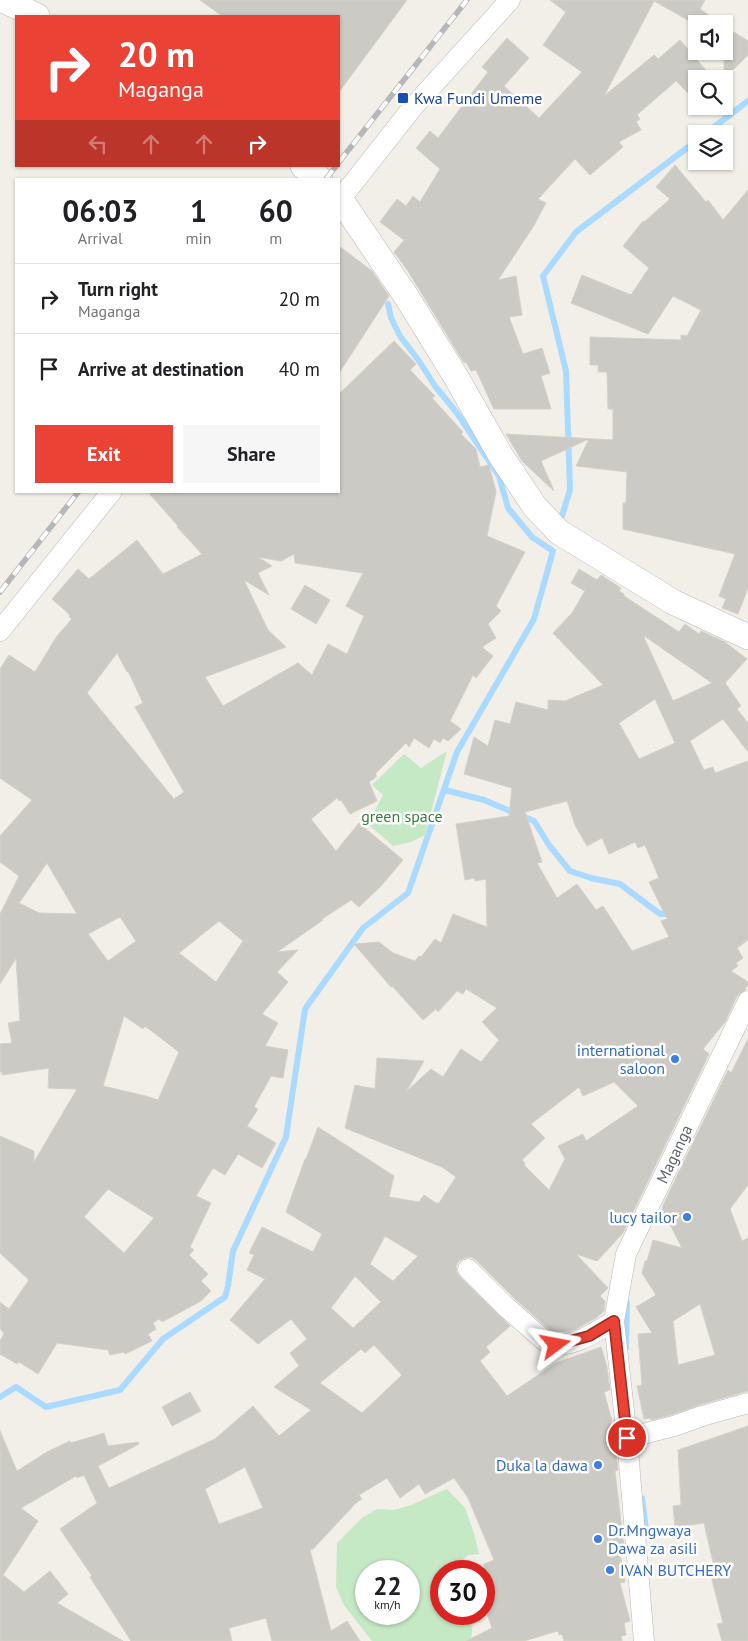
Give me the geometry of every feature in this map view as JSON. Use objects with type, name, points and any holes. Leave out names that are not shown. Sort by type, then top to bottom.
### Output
[{"type":"street","points":[[3,0],[36,15]]},
{"type":"street","points":[[340,198],[413,107],[510,0]]},
{"type":"street","points":[[304,167],[319,178]]},
{"type":"street","points":[[340,200],[406,296],[456,377],[500,456],[535,508],[559,532],[665,597],[748,637]]},
{"type":"street","points":[[0,631],[110,493]]},
{"type":"street","name":"Maganga","points":[[644,1641],[627,1438],[614,1321],[626,1254],[748,1001]]},
{"type":"street","points":[[468,1269],[506,1307],[551,1345],[571,1342],[589,1336],[614,1321]]},
{"type":"street","points":[[627,1438],[674,1426],[748,1403]]},
{"type":"green space","name":"green space","points":[[447,751],[425,835],[411,842],[393,846],[360,817],[374,812],[383,795],[372,785],[404,754],[421,768]]},
{"type":"green space","points":[[447,1489],[465,1508],[479,1554],[468,1555],[463,1560],[430,1560],[430,1625],[472,1625],[471,1641],[372,1641],[360,1625],[420,1625],[420,1560],[355,1560],[355,1619],[344,1605],[336,1587],[337,1543],[362,1518],[377,1509],[394,1510],[411,1505]]},
{"type":"building","points":[[200,0],[407,0],[340,91],[340,15],[221,15]]},
{"type":"building","points":[[550,0],[705,0],[700,9],[709,15],[688,15],[688,20],[654,1],[604,96],[654,55],[658,59],[680,40],[688,49],[688,60],[697,60],[706,70],[688,70],[688,93],[676,81],[637,115],[640,119],[636,122],[641,130],[619,142],[623,147],[590,175],[575,159],[538,199],[546,203],[533,227],[498,280],[516,276],[522,315],[509,317],[523,354],[542,348],[550,373],[541,376],[551,409],[494,409],[476,370],[471,371],[466,362],[464,363],[408,271],[394,252],[404,240],[380,222],[397,199],[406,206],[413,196],[420,202],[440,169],[416,148],[430,131],[438,138],[488,72],[482,67],[507,38],[529,58],[504,86],[539,118],[582,72],[543,45],[566,12]]},
{"type":"building","points":[[733,33],[748,41],[748,55],[733,70],[724,70],[724,60],[733,60]]},
{"type":"building","points":[[675,165],[706,202],[708,200],[723,220],[748,190],[748,588],[738,614],[722,608],[726,599],[719,596],[735,554],[623,529],[623,503],[626,503],[627,472],[576,466],[589,439],[541,461],[554,491],[522,461],[506,434],[613,440],[613,409],[608,409],[607,372],[598,372],[598,365],[590,365],[590,337],[681,340],[681,335],[687,336],[701,310],[673,296],[648,334],[571,303],[582,275],[631,295],[649,268],[623,246],[643,221],[670,199],[656,187]]},
{"type":"building","points":[[340,247],[372,271],[389,296],[340,371]]},
{"type":"building","points":[[394,341],[416,364],[410,370],[435,396],[432,398],[463,432],[461,434],[476,449],[480,467],[489,465],[496,492],[487,536],[525,552],[496,606],[501,611],[488,624],[496,638],[482,647],[493,656],[476,678],[473,675],[450,721],[461,729],[448,741],[443,738],[440,743],[434,739],[429,748],[414,738],[409,747],[406,743],[375,774],[377,776],[369,782],[377,801],[350,814],[341,800],[339,801],[337,798],[311,819],[336,851],[359,823],[403,860],[381,886],[359,907],[351,900],[277,952],[298,950],[277,972],[288,982],[262,1014],[278,1023],[265,1046],[288,1050],[283,1078],[271,1076],[254,1107],[258,1109],[247,1126],[276,1143],[262,1168],[238,1154],[225,1175],[213,1168],[196,1196],[211,1203],[190,1247],[194,1250],[189,1255],[208,1274],[201,1281],[211,1291],[201,1301],[162,1322],[159,1319],[153,1323],[156,1329],[148,1334],[152,1341],[125,1354],[124,1352],[110,1355],[108,1350],[57,1343],[38,1374],[19,1362],[17,1364],[0,1354],[0,1341],[4,1334],[0,1328],[0,1302],[9,1309],[29,1280],[0,1253],[0,1136],[34,1151],[34,1162],[77,1089],[48,1088],[49,1068],[2,1075],[2,1072],[0,1072],[0,1044],[12,1043],[8,1023],[20,1021],[16,958],[0,984],[0,914],[19,876],[0,862],[0,836],[32,800],[0,778],[0,669],[9,655],[35,672],[57,636],[72,619],[52,599],[78,569],[89,579],[137,540],[163,574],[202,554],[149,493],[340,493],[340,393]],"holes":[[[294,554],[295,563],[363,573],[346,606],[364,616],[347,654],[328,644],[312,675],[298,663],[223,706],[205,677],[286,647],[268,630],[244,580],[269,595],[258,573],[272,566],[258,557],[281,561]],[[117,653],[143,703],[135,707],[184,792],[174,799],[87,693]],[[47,863],[77,914],[39,913],[19,903]],[[120,917],[136,941],[108,961],[88,934]],[[219,921],[243,941],[216,982],[179,953]],[[124,1016],[143,1029],[145,1026],[179,1052],[158,1100],[103,1086]],[[108,1189],[154,1218],[124,1253],[84,1217]]]},
{"type":"building","points":[[579,569],[597,580],[601,575],[621,588],[619,591],[624,596],[679,632],[685,624],[699,634],[701,631],[725,642],[747,659],[725,683],[741,706],[737,709],[748,723],[748,752],[723,719],[690,741],[704,770],[713,767],[715,773],[748,761],[748,940],[737,948],[743,958],[736,963],[738,966],[731,971],[748,982],[748,984],[745,990],[737,996],[725,1022],[703,1049],[709,1054],[623,1233],[597,1261],[576,1254],[608,1288],[600,1296],[605,1301],[604,1311],[596,1318],[576,1329],[551,1331],[476,1260],[471,1257],[464,1258],[456,1266],[460,1277],[510,1326],[486,1347],[490,1352],[480,1361],[507,1396],[556,1363],[601,1347],[607,1367],[610,1390],[604,1392],[612,1421],[610,1422],[618,1468],[615,1471],[624,1547],[619,1548],[625,1582],[620,1583],[630,1621],[624,1623],[626,1635],[621,1636],[622,1641],[564,1641],[562,1634],[559,1635],[558,1631],[524,1641],[466,1641],[492,1628],[491,1625],[495,1625],[495,1560],[468,1498],[454,1478],[425,1494],[419,1484],[400,1498],[387,1478],[359,1495],[362,1499],[310,1550],[331,1631],[347,1621],[360,1641],[272,1641],[266,1618],[229,1628],[232,1641],[131,1641],[90,1577],[92,1576],[60,1529],[97,1503],[84,1475],[77,1478],[76,1476],[21,1508],[38,1521],[3,1575],[24,1592],[50,1571],[68,1594],[57,1603],[123,1641],[0,1641],[0,1431],[17,1471],[47,1452],[70,1441],[71,1443],[104,1433],[108,1446],[138,1442],[139,1444],[98,1466],[109,1488],[215,1439],[253,1406],[279,1436],[311,1410],[274,1387],[299,1366],[290,1353],[307,1339],[291,1319],[258,1344],[230,1320],[265,1279],[247,1270],[254,1255],[249,1253],[262,1227],[313,1252],[322,1234],[286,1212],[318,1127],[394,1176],[389,1197],[419,1202],[424,1195],[439,1203],[456,1177],[442,1167],[345,1128],[355,1085],[375,1089],[377,1058],[424,1061],[406,1092],[431,1069],[443,1077],[461,1049],[481,1062],[499,1040],[482,1022],[497,1008],[466,989],[463,994],[457,991],[438,1012],[436,1009],[423,1020],[391,987],[354,944],[379,942],[393,953],[415,961],[419,956],[421,957],[435,939],[441,943],[453,914],[487,927],[486,879],[475,881],[474,878],[465,880],[456,824],[509,816],[512,788],[464,774],[474,737],[488,746],[495,720],[510,724],[516,702],[548,710],[548,700],[565,701],[603,685],[553,633],[572,613],[585,591],[571,583]],"holes":[[[643,635],[712,683],[673,701]],[[655,699],[675,743],[639,759],[619,723]],[[567,801],[575,825],[587,846],[602,838],[609,854],[635,842],[638,848],[645,845],[659,878],[649,882],[667,919],[661,921],[669,937],[632,951],[603,906],[596,910],[577,884],[557,898],[537,863],[542,862],[525,812]],[[614,1082],[638,1106],[586,1141],[583,1134],[558,1146],[565,1159],[549,1190],[524,1165],[525,1163],[522,1160],[545,1138],[531,1124],[579,1087],[583,1096]],[[385,1236],[418,1256],[393,1281],[370,1264]],[[355,1276],[381,1302],[353,1328],[331,1308]],[[374,1345],[402,1375],[362,1413],[320,1383],[361,1349],[365,1353]],[[245,1467],[263,1508],[219,1524],[205,1489]]]},
{"type":"building","points":[[305,585],[330,600],[316,624],[291,609]]},
{"type":"building","points":[[748,1039],[748,1185],[730,1209],[742,1241],[748,1238],[748,1391],[671,1415],[651,1420],[650,1418],[644,1419],[637,1386],[642,1385],[638,1334],[652,1333],[636,1307],[656,1295],[642,1273],[645,1261],[647,1261],[653,1240],[682,1248],[662,1209],[728,1070],[731,1073]],"holes":[[[700,1304],[715,1355],[678,1365],[673,1321]]]},
{"type":"building","points":[[190,1392],[201,1411],[172,1426],[162,1407]]},
{"type":"building","points":[[748,1426],[748,1641],[722,1641],[717,1624],[723,1623],[710,1572],[715,1571],[704,1523],[675,1527],[673,1506],[681,1505],[678,1450]]},
{"type":"waterway","points":[[717,125],[748,101]]},
{"type":"waterway","points":[[560,522],[570,490],[566,371],[543,276],[576,232],[688,147]]},
{"type":"waterway","points":[[0,1397],[16,1387],[46,1407],[120,1390],[163,1339],[225,1297],[233,1251],[286,1137],[305,1009],[363,928],[408,893],[457,752],[534,619],[553,551],[532,537],[508,508],[499,476],[457,413],[435,386],[400,336],[391,318],[388,304]]},
{"type":"waterway","points":[[445,790],[484,800],[534,821],[549,845],[570,871],[620,884],[660,914],[671,912]]},
{"type":"waterway","points":[[626,1348],[627,1303]]},
{"type":"waterway","points":[[642,1498],[646,1530],[643,1540]]},
{"type":"railway","points":[[340,161],[467,0]]},
{"type":"railway","points":[[327,178],[335,167]]},
{"type":"railway","points":[[0,592],[77,493]]},
{"type":"place","name":"Kwa Fundi Umeme","points":[[403,98]]},
{"type":"place","name":"international saloon","points":[[675,1059]]},
{"type":"place","name":"lucy tailor","points":[[687,1217]]},
{"type":"place","name":"Duka la dawa","points":[[598,1465]]},
{"type":"place","name":"Dr.Mngwaya Dawa za asili","points":[[598,1539]]},
{"type":"place","name":"IVAN BUTCHERY","points":[[610,1570]]},
{"type":"route","points":[[556,1345],[589,1336],[614,1321],[627,1438]]}]
